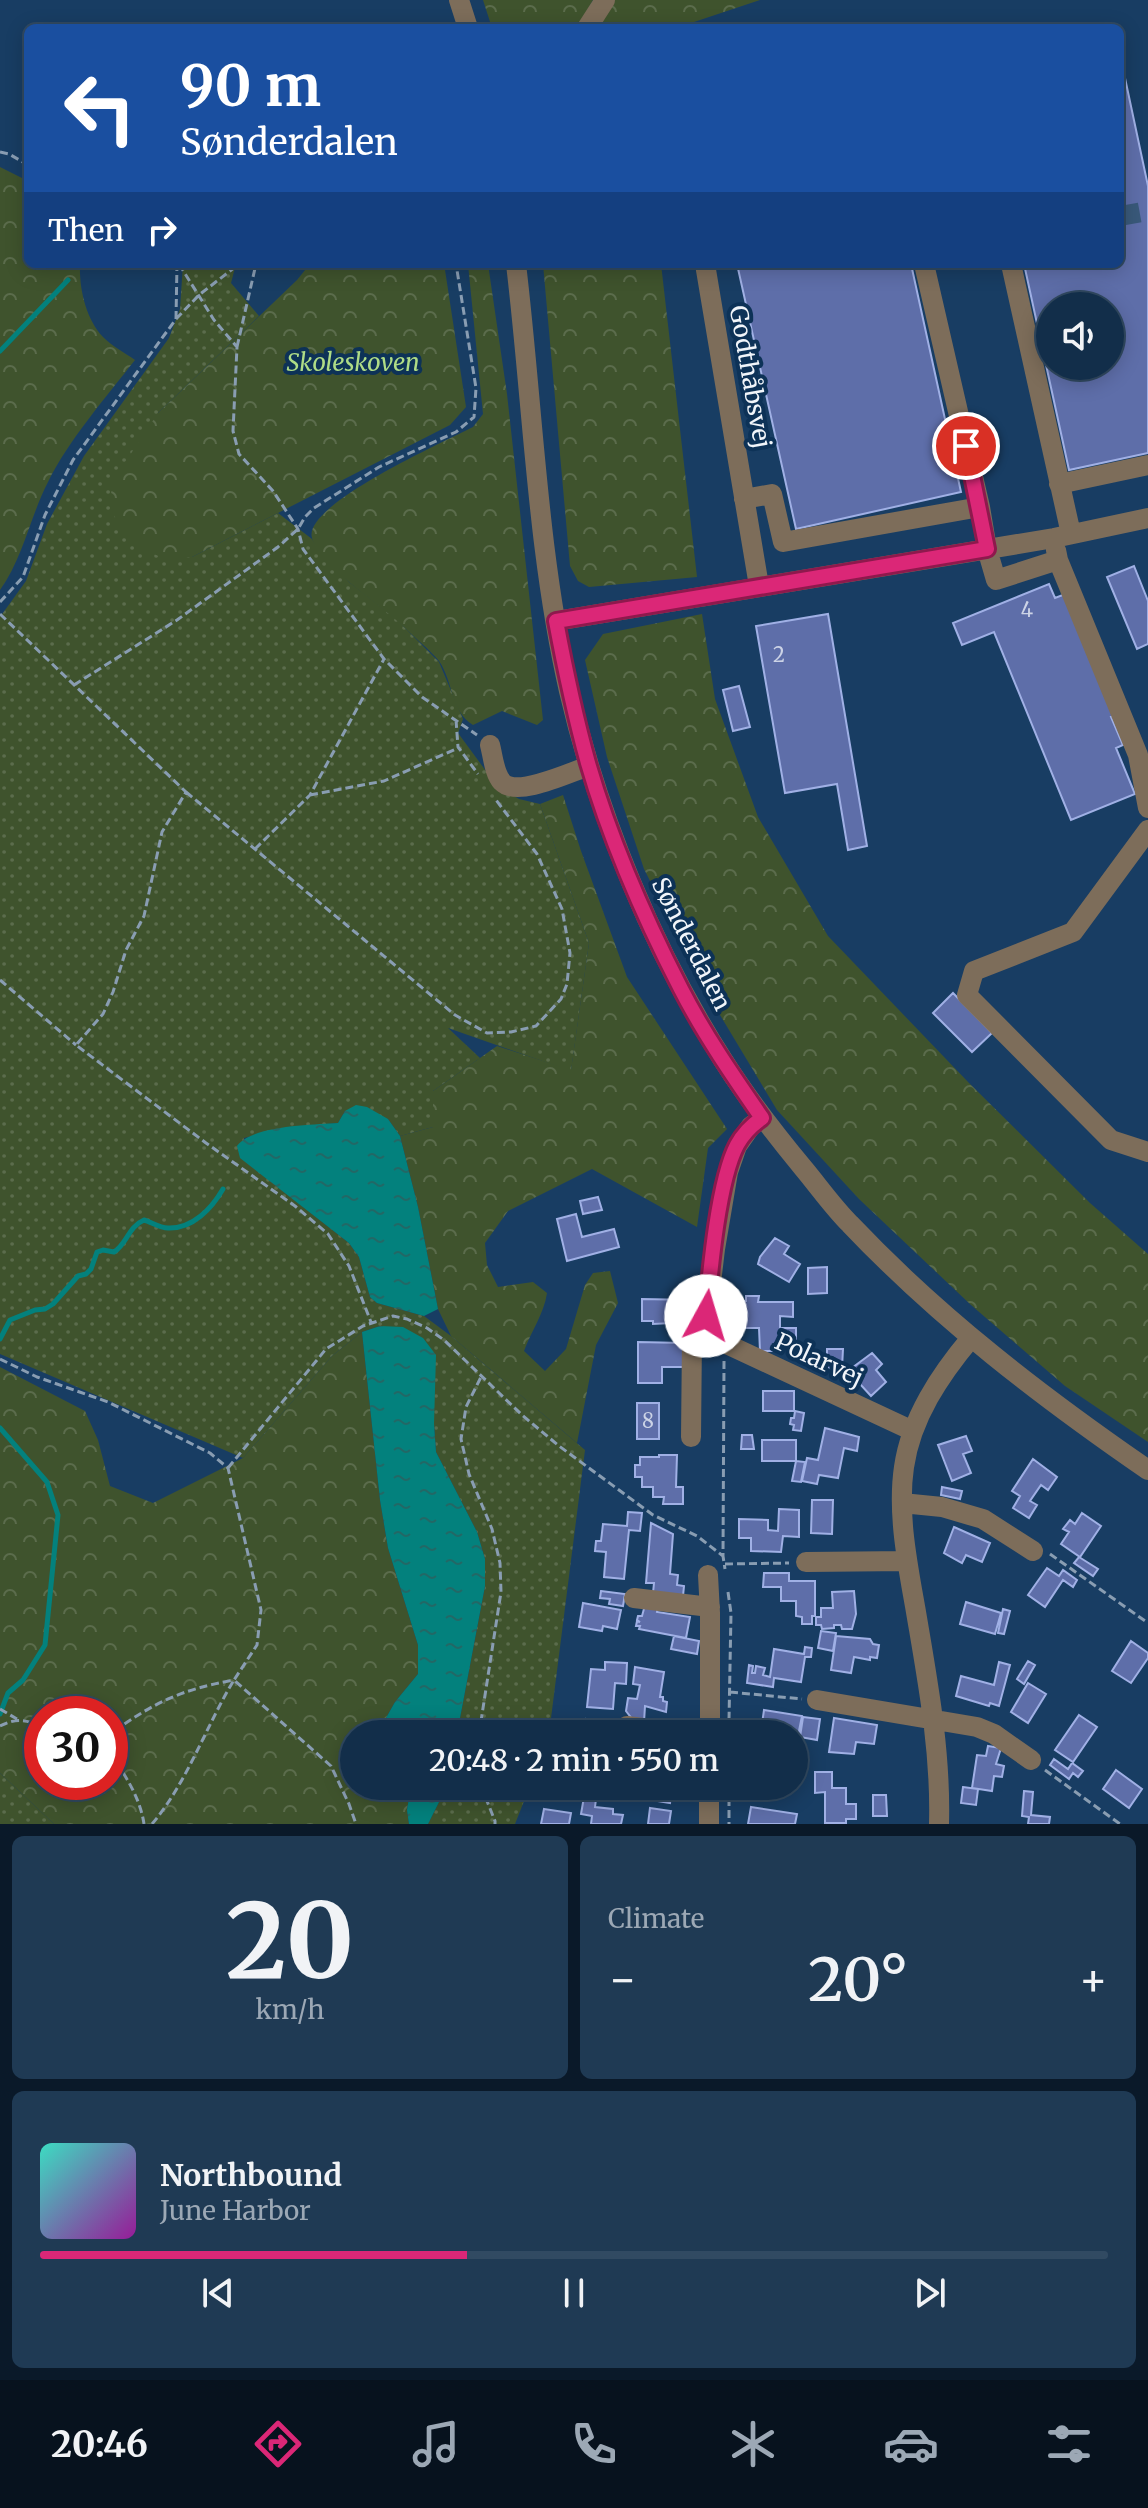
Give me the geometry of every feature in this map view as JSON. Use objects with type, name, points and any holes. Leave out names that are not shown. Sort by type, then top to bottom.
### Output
[{"type":"street","points":[[459,0],[467,24]]},
{"type":"street","points":[[590,24],[605,0]]},
{"type":"street","name":"Sønderdalen","points":[[516,268],[541,514],[569,691],[589,766],[631,881],[682,990],[722,1059],[762,1118],[847,1222],[971,1338],[1148,1470]]},
{"type":"street","name":"Godthåbsvej","points":[[706,268],[759,586]]},
{"type":"street","points":[[925,268],[996,580],[1058,560]]},
{"type":"street","points":[[1012,268],[1059,484],[1062,536],[1058,560],[1138,755],[1148,808]]},
{"type":"street","points":[[1059,484],[1148,465]]},
{"type":"street","points":[[744,499],[772,494],[783,542],[980,507]]},
{"type":"street","points":[[556,621],[1062,536],[1148,518]]},
{"type":"street","points":[[490,745],[502,782],[511,788],[523,788],[589,766]]},
{"type":"street","points":[[1148,830],[1073,932],[974,971],[967,995],[1111,1140],[1148,1152]]},
{"type":"street","points":[[691,1437],[692,1337],[705,1334],[728,1172],[737,1146],[751,1126],[762,1118]]},
{"type":"street","name":"Polarvej","points":[[705,1334],[913,1431]]},
{"type":"street","points":[[939,1824],[940,1793],[934,1719],[907,1561],[902,1503],[904,1466],[913,1431],[938,1380],[971,1338]]},
{"type":"street","points":[[902,1503],[942,1507],[983,1519],[1033,1551]]},
{"type":"street","points":[[806,1562],[907,1561]]},
{"type":"street","points":[[710,1720],[710,1607],[720,1572]]},
{"type":"street","points":[[634,1598],[710,1607]]},
{"type":"street","points":[[817,1700],[985,1730],[1031,1760]]},
{"type":"street","points":[[709,1800],[709,1824]]},
{"type":"path","points":[[0,152],[24,163]]},
{"type":"path","points":[[176,319],[178,268]]},
{"type":"path","points":[[181,268],[214,320],[237,347]]},
{"type":"path","points":[[0,602],[23,577],[45,515],[73,460],[176,319],[199,295],[234,268]]},
{"type":"path","points":[[255,268],[237,347],[233,431],[239,454],[273,491],[298,529],[303,549],[384,659],[422,697],[490,745]]},
{"type":"path","points":[[74,685],[177,620],[278,547],[298,529],[314,508],[379,467],[456,432],[474,417],[476,388],[457,268]]},
{"type":"path","points":[[0,614],[186,792],[455,1015],[487,1033],[511,1032],[536,1026],[561,999],[567,984],[570,953],[562,909],[537,854],[493,795]]},
{"type":"path","points":[[255,849],[310,795],[384,659]]},
{"type":"path","points":[[456,720],[458,747],[484,783]]},
{"type":"path","points":[[310,795],[384,781],[458,747]]},
{"type":"path","points":[[76,1045],[103,1014],[113,992],[126,950],[144,916],[162,832],[186,792]]},
{"type":"path","points":[[0,980],[76,1045],[295,1206],[328,1234],[349,1266],[371,1322]]},
{"type":"path","points":[[228,1468],[326,1349],[371,1322],[393,1316],[427,1328],[444,1340],[559,1446],[653,1515],[697,1536],[723,1556]]},
{"type":"path","points":[[725,1345],[723,1556],[720,1572],[806,1562]]},
{"type":"path","points":[[0,1359],[37,1377],[108,1402],[210,1453],[228,1468],[261,1610],[257,1645],[220,1703],[166,1808],[152,1824]]},
{"type":"path","points":[[481,1720],[501,1592],[500,1563],[492,1529],[469,1474],[461,1439],[466,1407],[482,1375]]},
{"type":"path","points":[[1033,1551],[1045,1550],[1148,1623]]},
{"type":"path","points":[[728,1589],[731,1613],[729,1720]]},
{"type":"path","points":[[128,1720],[175,1695],[234,1680]]},
{"type":"path","points":[[234,1680],[331,1766],[356,1824]]},
{"type":"path","points":[[730,1692],[817,1700]]},
{"type":"path","points":[[0,1709],[17,1719]]},
{"type":"path","points":[[0,1726],[17,1719],[24,1720]]},
{"type":"path","points":[[1031,1760],[1120,1824]]},
{"type":"path","points":[[128,1782],[141,1808],[144,1824]]},
{"type":"path","points":[[487,1800],[495,1824]]},
{"type":"path","points":[[729,1800],[729,1824]]},
{"type":"green space","points":[[483,0],[593,0],[579,24],[491,24]]},
{"type":"green space","points":[[614,0],[760,0],[688,24],[599,24]]},
{"type":"green space","points":[[0,167],[24,179],[24,268],[80,268],[82,293],[92,322],[107,340],[135,360],[88,419],[56,466],[15,565],[0,590]]},
{"type":"green space","points":[[183,268],[235,268],[231,283],[259,316],[158,413],[192,557],[278,513],[312,539],[319,551],[349,582],[395,618],[439,662],[463,719],[458,733],[497,786],[519,799],[540,804],[589,943],[571,1071],[448,1028],[480,1058],[433,1091],[433,1127],[400,1136],[388,1119],[345,1111],[338,1123],[285,1128],[244,1138],[241,1158],[349,1243],[359,1257],[370,1297],[377,1303],[424,1316],[585,1450],[551,1720],[460,1720],[485,1586],[485,1559],[477,1532],[436,1452],[434,1424],[380,1326],[362,1332],[332,1356],[243,1458],[0,1354],[0,617],[26,581],[47,524],[84,456],[169,338],[180,309]]},
{"type":"green space","name":"Skoleskoven","points":[[307,268],[443,268],[466,407],[450,425],[192,557],[167,560],[128,542],[110,508],[112,482],[158,413]]},
{"type":"green space","points":[[468,268],[489,268],[507,394],[543,720],[537,725],[502,711],[473,725],[460,712],[439,661],[394,618],[338,573],[317,549],[312,538],[315,524],[351,492],[473,427],[483,414]]},
{"type":"green space","points":[[543,268],[661,268],[697,577],[589,587],[578,581],[570,566]]},
{"type":"green space","points":[[702,614],[715,699],[758,817],[828,936],[969,1083],[1090,1203],[1148,1254],[1148,1442],[1065,1386],[971,1305],[859,1199],[777,1110],[708,995],[644,869],[607,757],[585,660],[603,634]]},
{"type":"green space","points":[[563,795],[627,977],[727,1129],[708,1148],[697,1227],[592,1169],[508,1211],[485,1243],[487,1265],[498,1287],[533,1282],[547,1293],[524,1351],[545,1371],[566,1349],[585,1285],[593,1273],[610,1271],[618,1303],[596,1345],[577,1443],[451,1336],[438,1309],[400,1136],[433,1127],[433,1091],[497,1046],[571,1070],[589,943],[540,804]]},
{"type":"green space","points":[[362,1332],[380,1500],[388,1548],[418,1645],[418,1674],[385,1720],[340,1720],[340,1800],[409,1800],[409,1824],[54,1824],[29,1800],[128,1800],[128,1696],[24,1696],[24,1796],[0,1773],[0,1367],[85,1411],[98,1440],[110,1486],[153,1503],[243,1458],[332,1356]]},
{"type":"green space","points":[[0,1773],[24,1796],[24,1800],[29,1800],[54,1824],[0,1824]]},
{"type":"green space","points":[[440,1800],[524,1800],[515,1824],[428,1824]]},
{"type":"water","points":[[356,1105],[367,1107],[388,1119],[400,1136],[438,1309],[424,1316],[377,1303],[370,1297],[359,1257],[349,1243],[240,1158],[237,1146],[245,1139],[284,1127],[338,1123],[345,1111]]},
{"type":"water","points":[[380,1326],[403,1327],[423,1338],[436,1355],[436,1452],[477,1532],[485,1559],[485,1586],[460,1720],[385,1720],[418,1674],[418,1645],[388,1548],[362,1332]]},
{"type":"water","points":[[409,1800],[440,1800],[428,1824],[409,1824]]},
{"type":"building","points":[[1124,73],[1148,186],[1148,453],[1069,470],[1049,380],[1124,380],[1124,292],[1036,292],[1036,319],[1025,268],[1124,268]]},
{"type":"building","points":[[738,268],[912,268],[961,492],[796,529]]},
{"type":"building","points":[[1134,566],[1148,601],[1148,644],[1137,649],[1107,577]]},
{"type":"building","points":[[1049,584],[1055,598],[1068,593],[1118,715],[1111,717],[1123,745],[1116,748],[1135,794],[1071,820],[994,632],[962,645],[953,623]]},
{"type":"building","points":[[828,614],[867,846],[848,850],[837,784],[785,793],[756,626]]},
{"type":"building","points":[[739,686],[750,727],[733,731],[723,690]]},
{"type":"building","points":[[953,993],[992,1033],[972,1052],[933,1013]]},
{"type":"building","points":[[598,1197],[602,1210],[583,1214],[580,1201]]},
{"type":"building","points":[[576,1214],[582,1237],[614,1229],[619,1247],[567,1261],[557,1219]]},
{"type":"building","points":[[775,1238],[789,1246],[784,1254],[800,1264],[789,1282],[758,1264]]},
{"type":"building","points":[[827,1267],[827,1293],[808,1294],[808,1268]]},
{"type":"building","points":[[746,1296],[759,1296],[758,1302],[793,1302],[793,1317],[780,1316],[780,1328],[796,1328],[796,1345],[772,1345],[772,1351],[760,1351],[759,1328],[742,1328],[742,1301],[746,1301]]},
{"type":"building","points":[[642,1299],[692,1300],[692,1322],[653,1324],[653,1321],[642,1321]]},
{"type":"building","points":[[638,1342],[684,1343],[684,1367],[662,1367],[662,1383],[638,1383]]},
{"type":"building","points":[[827,1349],[843,1349],[842,1368],[827,1368]]},
{"type":"building","points":[[872,1353],[882,1364],[876,1370],[886,1382],[871,1396],[848,1371]]},
{"type":"building","points":[[763,1391],[794,1391],[794,1411],[763,1411]]},
{"type":"building","points":[[637,1403],[659,1403],[659,1439],[637,1439]]},
{"type":"building","points":[[795,1411],[804,1413],[801,1431],[793,1430],[794,1425],[790,1424]]},
{"type":"building","points":[[825,1428],[859,1437],[857,1451],[844,1448],[838,1478],[819,1475],[817,1484],[802,1481],[807,1458],[818,1460]]},
{"type":"building","points":[[742,1435],[752,1435],[754,1449],[741,1449]]},
{"type":"building","points":[[966,1436],[972,1451],[963,1454],[971,1473],[952,1481],[938,1445]]},
{"type":"building","points":[[762,1440],[796,1440],[796,1461],[762,1461]]},
{"type":"building","points":[[677,1455],[676,1487],[683,1487],[683,1504],[663,1504],[664,1497],[653,1497],[653,1487],[642,1487],[642,1477],[635,1477],[635,1465],[640,1465],[640,1457]]},
{"type":"building","points":[[1033,1459],[1057,1477],[1048,1490],[1041,1485],[1030,1501],[1037,1505],[1029,1518],[1013,1508],[1020,1496],[1012,1491]]},
{"type":"building","points":[[796,1461],[805,1462],[801,1482],[792,1481]]},
{"type":"building","points":[[942,1487],[962,1491],[960,1499],[941,1495]]},
{"type":"building","points":[[812,1500],[833,1500],[832,1534],[811,1533]]},
{"type":"building","points":[[779,1509],[799,1510],[799,1537],[783,1536],[781,1552],[751,1551],[751,1538],[739,1538],[739,1519],[768,1520],[768,1530],[778,1531]]},
{"type":"building","points":[[628,1512],[642,1513],[640,1531],[629,1530],[624,1579],[604,1577],[606,1552],[595,1551],[596,1541],[601,1541],[603,1524],[627,1526]]},
{"type":"building","points":[[1082,1513],[1101,1526],[1080,1557],[1061,1544],[1069,1532],[1063,1529],[1070,1520],[1075,1524]]},
{"type":"building","points":[[651,1523],[673,1534],[670,1574],[678,1575],[677,1585],[684,1586],[683,1596],[653,1593],[654,1583],[646,1583]]},
{"type":"building","points":[[954,1527],[990,1543],[982,1562],[966,1555],[962,1563],[944,1553]]},
{"type":"building","points":[[1079,1557],[1098,1569],[1093,1576],[1074,1563]]},
{"type":"building","points":[[1047,1568],[1059,1576],[1063,1570],[1077,1580],[1073,1587],[1063,1580],[1045,1607],[1028,1595]]},
{"type":"building","points":[[764,1573],[789,1573],[789,1581],[815,1581],[815,1616],[812,1616],[812,1624],[802,1624],[802,1617],[796,1616],[796,1601],[781,1601],[781,1587],[763,1587]]},
{"type":"building","points":[[601,1591],[625,1594],[623,1606],[609,1604],[610,1599],[600,1598]]},
{"type":"building","points":[[854,1591],[856,1614],[852,1629],[834,1625],[834,1628],[822,1629],[821,1625],[816,1625],[816,1617],[821,1617],[821,1608],[833,1608],[832,1592]]},
{"type":"building","points":[[966,1602],[1001,1613],[995,1634],[960,1624]]},
{"type":"building","points":[[583,1603],[621,1610],[617,1629],[603,1626],[602,1631],[579,1627]]},
{"type":"building","points":[[645,1605],[658,1607],[657,1612],[690,1617],[686,1638],[639,1629],[640,1626],[636,1626],[637,1621],[640,1622],[638,1616],[642,1616]]},
{"type":"building","points":[[1003,1609],[1010,1611],[1004,1634],[998,1633]]},
{"type":"building","points":[[821,1631],[836,1633],[833,1651],[818,1648]]},
{"type":"building","points":[[674,1636],[699,1641],[697,1654],[671,1649]]},
{"type":"building","points":[[836,1636],[870,1639],[873,1644],[879,1645],[877,1658],[854,1657],[851,1673],[831,1670]]},
{"type":"building","points":[[1131,1641],[1148,1653],[1148,1658],[1131,1683],[1112,1671]]},
{"type":"building","points":[[805,1647],[812,1648],[811,1657],[805,1657],[801,1682],[774,1678],[773,1687],[747,1683],[749,1665],[753,1666],[752,1673],[755,1673],[756,1666],[765,1668],[763,1675],[770,1677],[774,1649],[804,1654]]},
{"type":"building","points":[[1028,1661],[1035,1665],[1024,1684],[1017,1679]]},
{"type":"building","points":[[605,1662],[627,1663],[626,1684],[615,1683],[613,1709],[587,1707],[591,1669],[605,1670]]},
{"type":"building","points":[[999,1662],[1010,1665],[999,1706],[956,1696],[961,1676],[994,1685]]},
{"type":"building","points":[[635,1667],[664,1672],[660,1697],[667,1702],[666,1712],[645,1706],[644,1720],[633,1720],[626,1711],[628,1698],[637,1699],[640,1685],[633,1684]]},
{"type":"building","points":[[1028,1683],[1046,1694],[1028,1723],[1011,1712]]},
{"type":"building","points":[[764,1710],[802,1716],[801,1720],[763,1720]]},
{"type":"building","points":[[1079,1715],[1097,1727],[1073,1762],[1055,1750]]},
{"type":"building","points":[[803,1717],[820,1719],[817,1740],[808,1738],[808,1720],[803,1720]]},
{"type":"building","points":[[834,1718],[877,1725],[874,1744],[856,1742],[854,1754],[829,1752]]},
{"type":"building","points":[[988,1746],[1001,1748],[996,1764],[1004,1766],[1002,1777],[994,1776],[992,1791],[972,1788],[977,1755],[986,1756]]},
{"type":"building","points":[[1054,1759],[1068,1769],[1072,1763],[1083,1771],[1078,1777],[1073,1773],[1069,1779],[1050,1765]]},
{"type":"building","points":[[1116,1770],[1142,1789],[1129,1808],[1103,1789]]},
{"type":"building","points":[[815,1772],[832,1772],[832,1788],[846,1788],[846,1804],[856,1804],[856,1819],[846,1819],[846,1823],[825,1823],[825,1792],[815,1793]]},
{"type":"building","points":[[963,1787],[978,1789],[976,1805],[961,1803]]},
{"type":"building","points":[[1024,1791],[1033,1792],[1031,1815],[1050,1817],[1049,1824],[1028,1824],[1029,1817],[1022,1816]]},
{"type":"building","points":[[873,1795],[886,1795],[887,1816],[873,1816]]},
{"type":"building","points":[[583,1800],[596,1800],[595,1807],[613,1809],[613,1814],[623,1815],[621,1824],[591,1824],[592,1816],[581,1814]]},
{"type":"building","points":[[751,1807],[797,1814],[795,1824],[748,1824]]},
{"type":"building","points":[[650,1808],[671,1811],[669,1824],[648,1824]]},
{"type":"building","points":[[544,1809],[571,1813],[569,1824],[541,1824]]},
{"type":"waterway","points":[[0,351],[68,280]]},
{"type":"waterway","points":[[0,1339],[10,1320],[53,1304],[78,1276],[91,1269],[97,1252],[114,1252],[139,1223],[144,1220],[168,1228],[186,1225],[207,1210],[223,1189]]},
{"type":"waterway","points":[[0,1428],[47,1482],[58,1515],[45,1645],[23,1680],[8,1693],[0,1714]]},
{"type":"tunnel","points":[[1124,215],[1148,211]]},
{"type":"route","points":[[706,1316],[728,1172],[737,1146],[751,1126],[762,1118],[722,1059],[682,990],[631,881],[589,766],[569,691],[556,621],[987,549],[966,446]]}]
